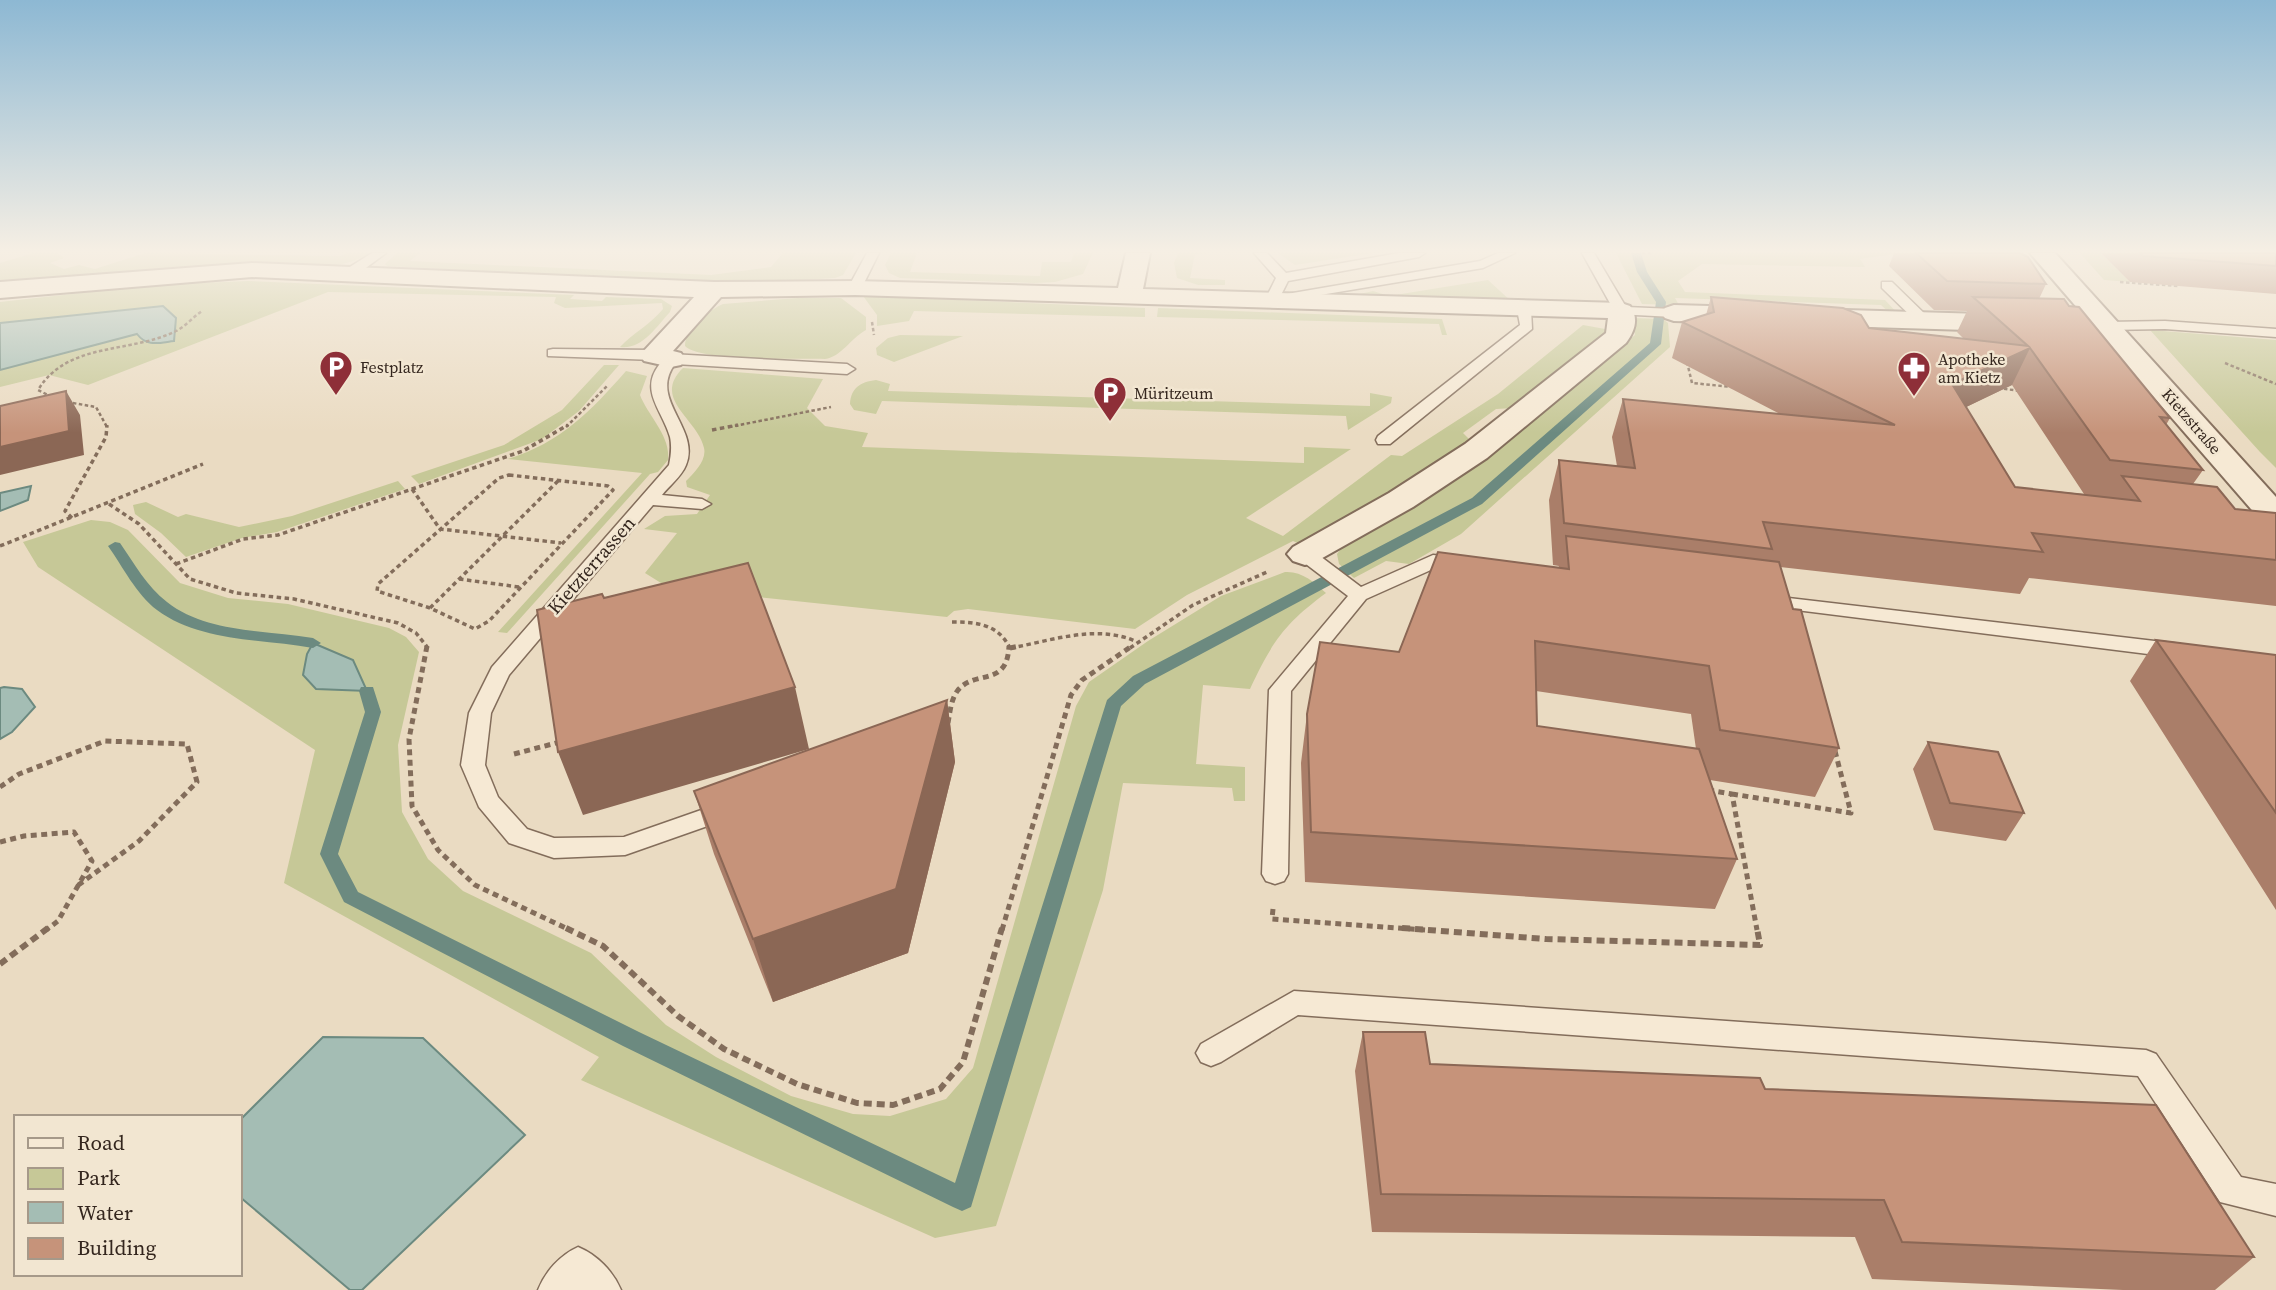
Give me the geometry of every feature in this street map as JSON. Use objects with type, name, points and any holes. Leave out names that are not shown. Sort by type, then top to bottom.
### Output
[{"type":"street","points":[[654,357],[693,313]]},
{"type":"street","points":[[1315,561],[1476,451],[1617,337],[1631,313]]},
{"type":"street","points":[[1680,313],[2107,326]]},
{"type":"street","name":"Kietzstraße","points":[[2096,313],[2273,525]]},
{"type":"lane","points":[[1384,440],[1527,326],[1525,313]]},
{"type":"lane","points":[[1916,313],[1924,321]]},
{"type":"lane","points":[[2107,326],[2165,325],[2276,333]]},
{"type":"lane","points":[[553,353],[847,369]]},
{"type":"lane","points":[[654,357],[662,368],[657,380],[659,399],[680,437]]},
{"type":"lane","name":"Kietzterrassen","points":[[473,765],[480,713],[500,672],[677,466],[683,452],[680,437]]},
{"type":"lane","points":[[648,499],[702,503]]},
{"type":"lane","points":[[1275,874],[1280,690],[1352,590],[1440,559],[1480,564]]},
{"type":"lane","points":[[1315,561],[1352,590]]},
{"type":"lane","points":[[1750,599],[2196,652]]},
{"type":"lane","points":[[559,602],[584,605]]},
{"type":"lane","points":[[473,765],[488,801],[518,836],[554,848],[625,846],[751,801]]},
{"type":"lane","points":[[1211,1053],[1294,1003],[2146,1063],[2231,1191],[2276,1200]]},
{"type":"lane","points":[[555,1290],[578,1264],[604,1290]]},
{"type":"path","points":[[72,518],[65,511],[106,437],[107,425],[96,407],[61,401],[38,390],[41,380],[64,364],[88,354],[176,330],[202,313]]},
{"type":"path","points":[[1674,313],[1692,383],[1733,387]]},
{"type":"path","points":[[176,564],[243,539],[278,535],[523,451],[547,439],[654,357]]},
{"type":"path","points":[[1992,388],[2032,392]]},
{"type":"path","points":[[680,437],[831,407]]},
{"type":"path","points":[[0,546],[203,464]]},
{"type":"path","points":[[509,475],[608,486],[612,491],[489,621],[475,629],[430,608],[377,591],[378,584],[440,529],[499,478],[509,475]]},
{"type":"path","points":[[430,608],[559,480]]},
{"type":"path","points":[[412,489],[440,529],[562,543]]},
{"type":"path","points":[[108,504],[139,524],[190,579],[236,593],[294,599],[398,623],[416,633],[428,648],[409,739],[412,806],[438,850],[475,885],[603,946],[678,1016],[724,1049],[797,1084],[857,1103],[893,1105],[940,1090],[962,1062],[1071,695],[1082,680],[1135,641],[1221,590],[1315,561]]},
{"type":"path","points":[[459,579],[520,587]]},
{"type":"path","points":[[947,730],[952,699],[959,689],[970,682],[991,678],[1001,672],[1010,648],[1005,635],[993,627],[974,622],[952,622]]},
{"type":"path","points":[[1010,648],[1094,634],[1125,635],[1135,641]]},
{"type":"path","points":[[473,765],[571,739]]},
{"type":"path","points":[[0,787],[19,774],[105,741],[187,744],[197,782],[139,841],[77,886]]},
{"type":"path","points":[[1705,789],[1851,813],[1833,745]]},
{"type":"path","points":[[1275,874],[1272,919],[1546,939],[1760,945],[1732,794]]},
{"type":"path","points":[[0,842],[24,836],[74,832],[92,861],[58,921],[0,964]]},
{"type":"green space","points":[[0,313],[273,313],[88,385],[49,375],[0,387]]},
{"type":"green space","points":[[669,313],[642,341],[628,347],[620,347],[648,324],[658,314]]},
{"type":"green space","points":[[861,313],[866,317],[866,330],[831,358],[729,357],[710,355],[685,346],[689,333],[705,315]]},
{"type":"green space","points":[[876,313],[913,313],[909,321],[877,326]]},
{"type":"green space","points":[[999,313],[1145,313],[1145,317]]},
{"type":"green space","points":[[1157,313],[1292,313],[1442,319],[1447,335],[1442,335],[1439,324],[1157,317]]},
{"type":"green space","points":[[1632,318],[1663,319],[1668,323],[1670,347],[1461,534],[1409,564],[1386,561],[1354,578],[1339,564],[1337,554],[1343,546],[1489,453],[1635,335]]},
{"type":"green space","points":[[1583,325],[1605,329],[1606,334],[1514,408],[1496,409],[1463,433],[1471,441],[1401,488],[1302,545],[1293,541],[1187,595],[1135,629],[968,609],[954,611],[947,617],[711,592],[661,583],[645,573],[677,533],[644,529],[665,516],[697,514],[710,495],[687,487],[686,481],[704,457],[704,448],[674,399],[674,379],[683,368],[823,379],[807,408],[825,426],[868,433],[862,447],[1304,463],[1304,447],[1351,449],[1246,518],[1283,536],[1391,455],[1402,456],[1498,394]]},
{"type":"green space","points":[[2150,330],[2276,340],[2276,468],[2260,452]]},
{"type":"green space","points":[[900,335],[963,336],[894,362],[877,355],[876,348],[888,338]]},
{"type":"green space","points":[[604,365],[619,365],[579,411],[542,439],[419,484],[411,476],[504,445],[562,410]]},
{"type":"green space","points":[[626,371],[647,376],[640,395],[663,434],[668,460],[658,472],[650,474],[507,633],[498,632],[642,473],[508,459],[559,435],[587,412]]},
{"type":"green space","points":[[876,380],[890,384],[888,391],[1370,406],[1370,393],[1392,397],[1391,403],[1348,430],[1346,416],[882,401],[876,414],[854,410],[850,404],[854,390],[865,382]]},
{"type":"green space","points":[[398,481],[405,489],[277,532],[242,538],[186,557],[161,533],[135,514],[133,505],[146,502],[178,517],[186,514],[239,527],[292,516]]},
{"type":"green space","points":[[91,520],[110,522],[128,530],[180,583],[228,598],[288,604],[389,628],[406,637],[419,652],[398,745],[402,812],[428,859],[463,891],[591,953],[666,1025],[716,1057],[791,1096],[853,1114],[890,1116],[946,1099],[973,1068],[1076,706],[1089,682],[1148,641],[1221,596],[1285,572],[1302,575],[1326,593],[1280,635],[1250,689],[1203,685],[1196,764],[1245,767],[1245,801],[1234,801],[1232,788],[1123,783],[1103,890],[996,1226],[935,1238],[581,1080],[599,1057],[284,883],[315,750],[38,567],[23,542]]},
{"type":"water","points":[[94,313],[171,313],[176,318],[174,341],[149,342],[137,334],[0,370],[0,323]]},
{"type":"water","points":[[31,486],[28,500],[0,511],[0,493]]},
{"type":"water","points":[[313,643],[353,660],[367,691],[316,689],[303,675],[307,654]]},
{"type":"water","points":[[0,688],[22,689],[35,707],[12,732],[0,739]]},
{"type":"water","points":[[323,1037],[423,1038],[525,1135],[362,1290],[350,1290],[242,1199],[242,1118]]},
{"type":"building","points":[[1710,313],[1856,313],[1861,315],[1869,328],[2028,346],[1991,313],[2084,313],[2170,418],[2160,417],[2203,470],[2110,460],[2030,348],[1952,384],[2015,487],[2140,501],[2122,476],[2217,487],[2235,509],[2276,513],[2276,560],[2032,533],[2043,552],[1763,522],[1772,549],[1564,523],[1559,460],[1635,468],[1623,399],[1895,425],[1682,322]]},
{"type":"building","points":[[66,391],[69,431],[0,447],[0,406]]},
{"type":"building","points":[[1566,536],[1779,562],[1793,609],[1801,610],[1839,748],[1720,730],[1709,666],[1535,641],[1537,726],[1699,749],[1737,859],[1311,832],[1307,714],[1320,642],[1399,652],[1438,552],[1569,569]]},
{"type":"building","points":[[748,563],[795,687],[558,752],[537,610],[602,594],[604,598]]},
{"type":"building","points":[[2156,640],[2276,655],[2276,813]]},
{"type":"building","points":[[947,700],[896,889],[753,939],[694,791]]},
{"type":"building","points":[[1928,742],[1998,752],[2024,813],[1950,803]]},
{"type":"building","points":[[1363,1032],[1425,1032],[1430,1064],[1760,1078],[1765,1089],[2156,1105],[2254,1257],[1902,1242],[1884,1200],[1381,1194]]},
{"type":"waterway","points":[[367,691],[373,712],[329,854],[351,897],[631,1039],[962,1199],[1113,704],[1139,680],[1477,501],[1655,344],[1659,313]]},
{"type":"waterway","points":[[115,546],[149,593],[177,616],[213,628],[313,643]]},
{"type":"place","name":"Festplatz","points":[[336,397]]},
{"type":"place","name":"Apotheke am Kietz","points":[[1914,398]]},
{"type":"place","name":"Müritzeum","points":[[1110,423]]}]
